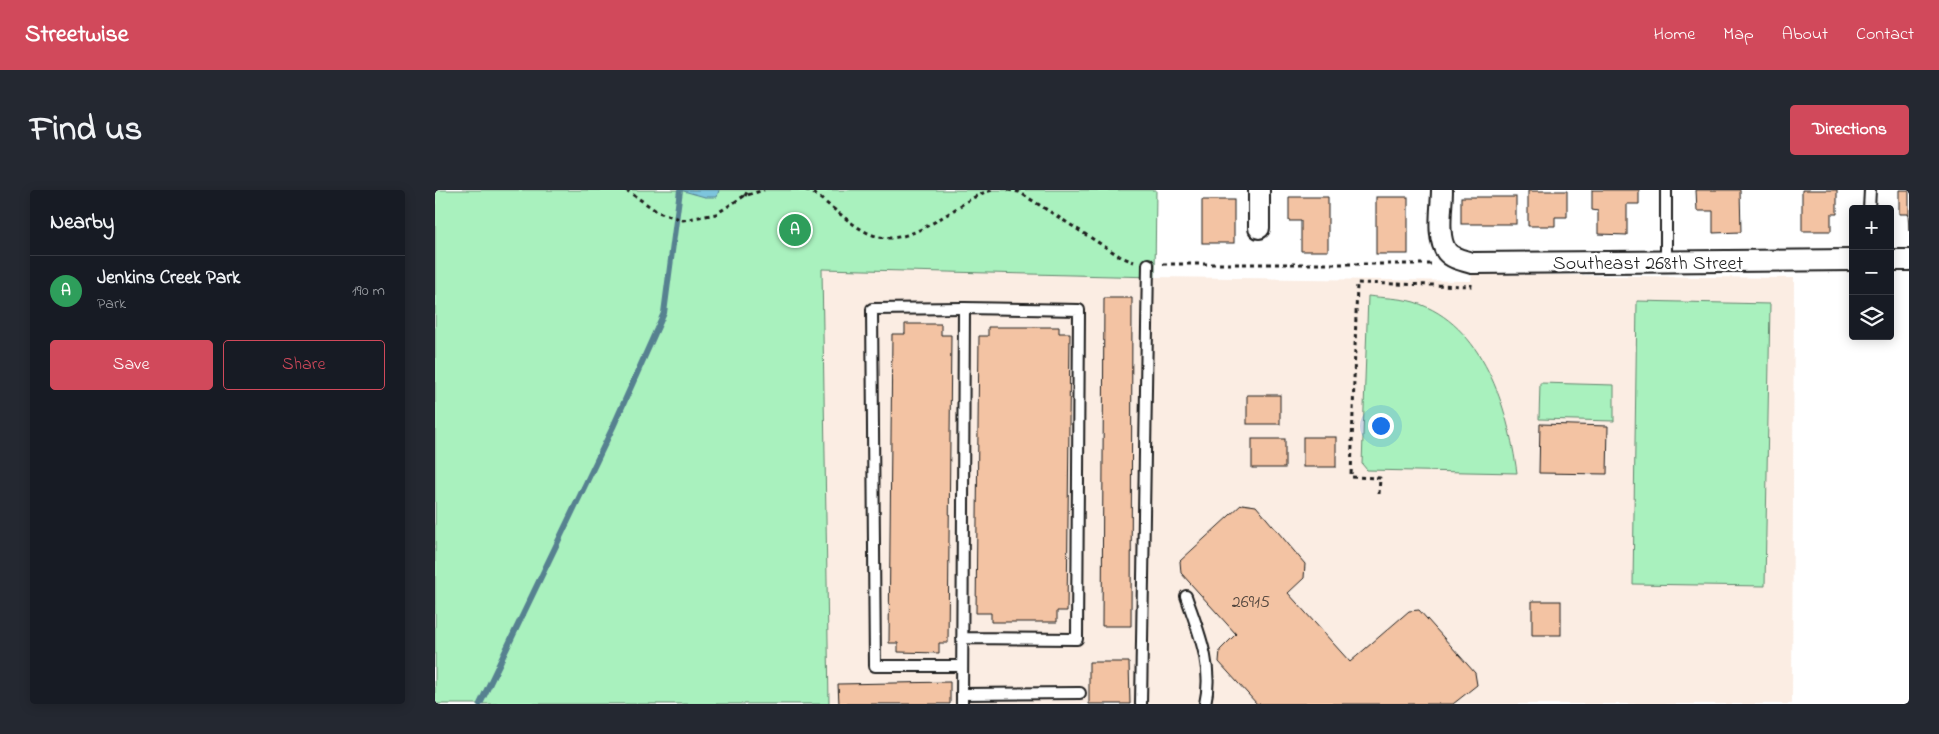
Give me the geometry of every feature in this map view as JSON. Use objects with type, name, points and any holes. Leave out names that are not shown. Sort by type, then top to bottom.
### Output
[{"type":"street","points":[[1259,190],[1259,228]]},
{"type":"street","points":[[1442,190],[1442,237],[1447,251]]},
{"type":"street","name":"Southeast 268th Street","points":[[1447,251],[1455,258],[1472,263],[1849,260]]},
{"type":"street","points":[[1894,260],[1909,260]]},
{"type":"lane","points":[[1666,190],[1666,261]]},
{"type":"lane","points":[[1869,205],[1870,190]]},
{"type":"lane","points":[[1141,704],[1148,264]]},
{"type":"lane","points":[[964,308],[962,699],[1080,693]]},
{"type":"lane","points":[[962,638],[1077,639],[1079,310],[872,309],[875,666],[962,666]]},
{"type":"lane","points":[[1186,596],[1205,649],[1209,689],[1205,704]]},
{"type":"path","points":[[626,190],[665,215],[683,220],[716,214],[744,196],[764,190]]},
{"type":"path","points":[[744,196],[749,190]]},
{"type":"path","points":[[806,190],[812,192],[866,233],[883,239],[897,239],[919,232],[980,193],[993,190]]},
{"type":"path","points":[[1008,190],[1019,192],[1121,257],[1148,264],[1421,265],[1434,264],[1447,251]]},
{"type":"path","points":[[1379,494],[1380,478],[1351,477],[1357,283],[1471,286],[1472,263]]},
{"type":"shaded area","points":[[822,269],[1155,277],[1471,281],[1472,274],[1794,278],[1792,704],[829,704]]},
{"type":"green space","points":[[435,190],[1156,190],[1155,277],[822,269],[829,704],[435,704]]},
{"type":"green space","points":[[1368,296],[1414,302],[1438,313],[1458,329],[1475,349],[1488,371],[1499,396],[1507,422],[1517,473],[1367,470],[1362,464]]},
{"type":"green space","points":[[1637,301],[1770,304],[1765,586],[1633,584]]},
{"type":"green space","points":[[1540,383],[1614,385],[1614,421],[1539,419]]},
{"type":"water","points":[[680,190],[719,190],[717,197],[705,197]]},
{"type":"building","points":[[1592,190],[1639,190],[1639,204],[1627,204],[1627,235],[1598,234],[1598,211],[1592,210]]},
{"type":"building","points":[[1696,190],[1740,190],[1741,232],[1713,233],[1713,211],[1697,211]]},
{"type":"building","points":[[1802,190],[1837,190],[1837,214],[1831,214],[1831,231],[1802,231]]},
{"type":"building","points":[[1899,190],[1909,190],[1909,231],[1908,214],[1899,214]]},
{"type":"building","points":[[1528,191],[1567,191],[1567,217],[1555,217],[1555,226],[1528,226]]},
{"type":"building","points":[[1289,197],[1328,197],[1328,251],[1301,251],[1301,221],[1289,221]]},
{"type":"building","points":[[1376,197],[1408,197],[1408,254],[1376,254]]},
{"type":"building","points":[[1461,197],[1516,197],[1516,224],[1461,224]]},
{"type":"building","points":[[1202,200],[1234,200],[1234,243],[1202,243]]},
{"type":"building","points":[[1104,298],[1132,298],[1131,626],[1102,626]]},
{"type":"building","points":[[905,324],[941,324],[941,335],[951,335],[948,643],[939,643],[939,653],[898,652],[898,643],[889,643],[892,334],[905,334]]},
{"type":"building","points":[[988,327],[1059,327],[1059,333],[1070,333],[1067,611],[1057,611],[1057,622],[991,622],[991,613],[976,613],[979,336],[988,336]]},
{"type":"building","points":[[1247,395],[1280,395],[1280,424],[1247,424]]},
{"type":"building","points":[[1540,424],[1608,426],[1607,474],[1539,473]]},
{"type":"building","points":[[1303,437],[1336,437],[1336,467],[1303,467]]},
{"type":"building","points":[[1252,439],[1285,439],[1285,468],[1252,468]]},
{"type":"building","points":[[1242,504],[1256,506],[1305,564],[1304,578],[1288,593],[1350,662],[1409,611],[1419,610],[1475,673],[1477,685],[1453,704],[1257,704],[1219,662],[1220,650],[1236,634],[1181,573],[1180,561]]},
{"type":"building","points":[[1532,601],[1561,601],[1561,635],[1532,635]]},
{"type":"building","points":[[1089,662],[1129,662],[1130,704],[1089,704]]},
{"type":"building","points":[[950,682],[950,704],[839,704],[838,684]]},
{"type":"waterway","points":[[480,704],[613,427],[664,313],[680,190]]},
{"type":"place","name":"Jenkins Creek Park","points":[[795,230]]}]
